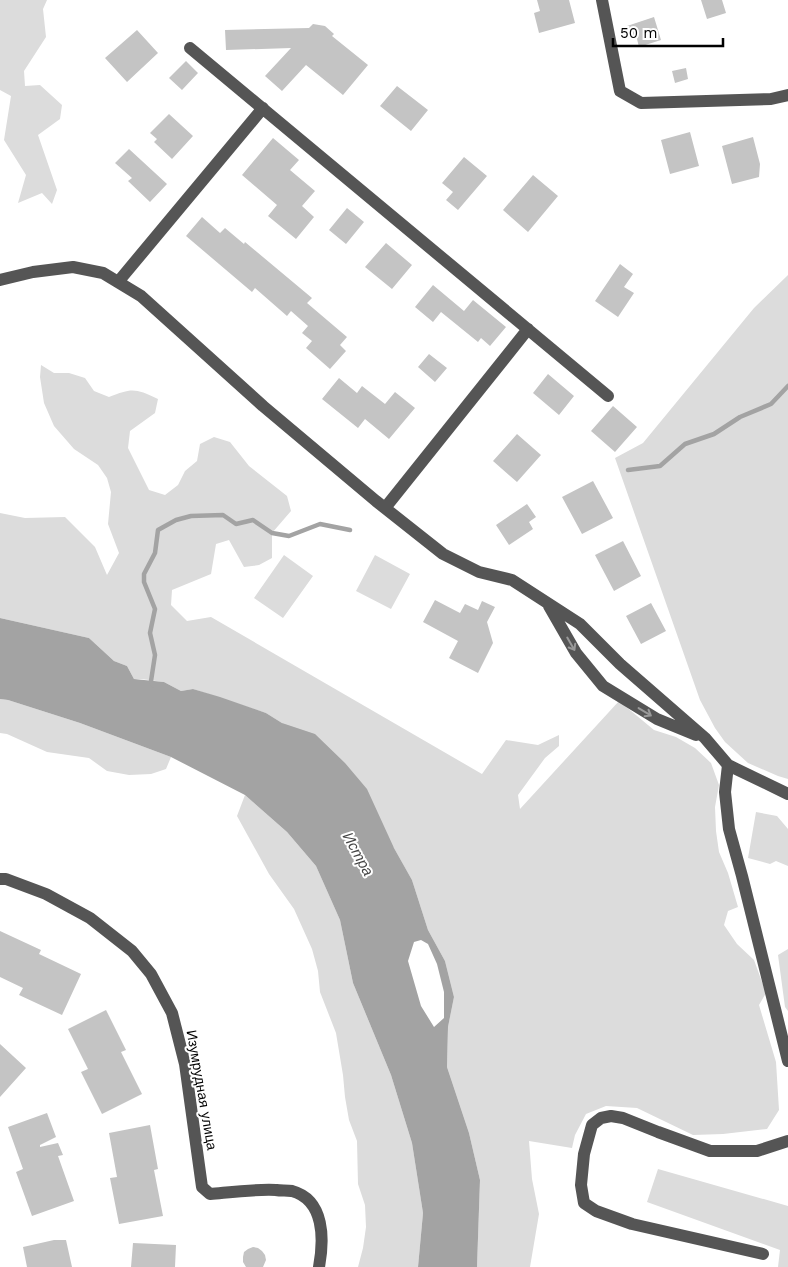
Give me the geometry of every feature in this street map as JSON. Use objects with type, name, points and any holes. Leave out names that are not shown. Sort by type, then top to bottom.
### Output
[{"type":"street","points":[[602,0],[620,92],[641,103],[771,99],[788,95]]},
{"type":"street","points":[[190,48],[608,396]]},
{"type":"street","points":[[118,282],[263,108]]},
{"type":"street","points":[[0,280],[32,272],[74,267],[103,272],[141,296],[263,406],[443,554],[479,572],[512,580],[580,624],[620,664],[705,738],[728,765],[788,794]]},
{"type":"street","points":[[385,508],[528,329]]},
{"type":"street","points":[[546,602],[576,653],[603,686],[657,719],[705,738]]},
{"type":"street","points":[[728,765],[725,792],[729,829],[788,1062]]},
{"type":"street","name":"Изумрудная улица","points":[[0,878],[46,894],[90,918],[132,951],[150,974],[172,1013],[185,1064],[202,1187],[210,1194],[260,1190],[291,1191],[302,1196],[312,1203],[319,1218],[321,1230],[319,1267]]},
{"type":"street","points":[[763,1254],[632,1224],[596,1211],[584,1203],[581,1185],[584,1154],[592,1125],[601,1118],[611,1116],[623,1118],[710,1151],[756,1151],[788,1141]]},
{"type":"shaded area","points":[[0,0],[47,0],[43,9],[46,37],[24,71],[25,86],[40,85],[62,105],[60,119],[38,135],[57,190],[52,204],[42,193],[18,203],[26,175],[4,140],[11,96],[0,90]]},
{"type":"shaded area","points":[[788,275],[788,779],[748,763],[725,742],[715,728],[700,700],[615,458],[643,443],[754,308]]},
{"type":"shaded area","points":[[41,365],[54,373],[69,373],[85,378],[94,391],[109,397],[134,390],[158,399],[155,413],[130,431],[128,448],[149,490],[165,495],[178,485],[185,471],[197,461],[200,444],[214,437],[230,442],[249,466],[287,496],[291,511],[272,533],[272,558],[259,565],[244,567],[229,540],[216,544],[211,574],[172,590],[171,605],[187,621],[211,617],[482,774],[506,740],[538,745],[559,735],[559,746],[545,758],[518,795],[520,809],[619,701],[654,730],[676,737],[695,748],[711,763],[719,785],[715,807],[719,852],[728,873],[738,907],[728,911],[724,925],[737,944],[754,960],[766,993],[759,1005],[776,1062],[779,1110],[767,1129],[693,1135],[637,1108],[606,1106],[586,1114],[575,1135],[572,1148],[529,1141],[532,1179],[539,1214],[530,1267],[477,1267],[480,1180],[469,1133],[447,1067],[448,1027],[454,997],[445,961],[428,930],[412,880],[394,848],[282,723],[266,713],[193,689],[181,691],[164,682],[134,679],[127,666],[114,661],[89,638],[0,618],[0,513],[25,518],[65,517],[95,547],[107,575],[119,553],[108,524],[111,492],[107,478],[98,465],[74,449],[54,426],[44,403],[40,377]]},
{"type":"shaded area","points":[[284,555],[313,576],[283,618],[254,598]]},
{"type":"shaded area","points":[[375,555],[410,574],[391,609],[356,591]]},
{"type":"shaded area","points":[[0,699],[80,723],[171,757],[166,769],[151,774],[129,775],[107,771],[89,758],[47,752],[7,734],[0,733]]},
{"type":"shaded area","points":[[245,795],[287,832],[316,866],[340,920],[353,983],[391,1075],[412,1143],[423,1213],[418,1267],[358,1267],[366,1227],[365,1205],[358,1184],[357,1141],[349,1120],[336,1033],[320,992],[318,971],[312,949],[294,909],[269,874],[237,816]]},
{"type":"shaded area","points":[[756,812],[777,816],[788,829],[788,866],[776,861],[770,864],[748,858]]},
{"type":"shaded area","points":[[788,949],[788,1011],[785,1007],[778,955]]},
{"type":"shaded area","points":[[658,1169],[788,1206],[788,1267],[778,1267],[780,1250],[647,1202]]},
{"type":"water","name":"Истра","points":[[0,618],[89,638],[114,661],[127,666],[134,679],[164,682],[181,691],[193,689],[220,697],[266,713],[282,723],[315,734],[345,763],[367,789],[394,848],[412,880],[428,930],[445,961],[454,997],[448,1027],[447,1067],[469,1133],[480,1180],[477,1267],[418,1267],[423,1213],[412,1143],[391,1075],[353,983],[340,920],[316,866],[287,832],[245,795],[171,757],[80,723],[0,699]],"holes":[[[421,940],[428,944],[437,964],[444,992],[444,1018],[434,1027],[421,1006],[408,961],[414,942]]]},
{"type":"building","points":[[537,0],[569,0],[575,23],[539,33],[534,13],[540,11]]},
{"type":"building","points":[[701,0],[722,0],[726,13],[707,19]]},
{"type":"building","points":[[654,17],[661,40],[639,47],[636,35],[624,39],[621,28]]},
{"type":"building","points":[[313,24],[325,26],[334,34],[332,36],[368,65],[343,95],[306,65],[282,91],[265,76],[291,48],[226,50],[225,30],[309,28]]},
{"type":"building","points":[[137,30],[158,53],[127,82],[105,58]]},
{"type":"building","points":[[186,61],[198,73],[182,90],[169,78]]},
{"type":"building","points":[[686,68],[688,79],[675,83],[672,71]]},
{"type":"building","points":[[397,86],[428,110],[411,131],[380,106]]},
{"type":"building","points":[[169,114],[193,136],[172,159],[154,142],[157,139],[150,133]]},
{"type":"building","points":[[690,132],[699,166],[670,174],[661,140]]},
{"type":"building","points":[[753,137],[760,164],[759,177],[732,184],[722,146]]},
{"type":"building","points":[[273,138],[299,160],[290,170],[315,191],[302,206],[314,217],[296,239],[268,216],[277,205],[242,175]]},
{"type":"building","points":[[129,149],[167,184],[150,202],[128,181],[132,178],[115,163]]},
{"type":"building","points":[[464,157],[487,176],[458,210],[446,200],[453,192],[442,183]]},
{"type":"building","points":[[533,175],[558,196],[528,232],[503,210]]},
{"type":"building","points":[[347,208],[364,222],[346,244],[329,230]]},
{"type":"building","points":[[202,217],[220,233],[225,228],[244,244],[245,242],[312,298],[307,303],[347,337],[340,345],[346,351],[330,369],[306,348],[312,341],[302,333],[308,326],[291,311],[287,316],[255,288],[252,292],[186,236]]},
{"type":"building","points":[[386,243],[412,265],[392,289],[365,267]]},
{"type":"building","points":[[620,264],[633,274],[624,287],[634,293],[618,317],[595,301]]},
{"type":"building","points":[[433,285],[464,311],[473,300],[506,327],[490,346],[481,338],[478,342],[441,312],[433,322],[415,307]]},
{"type":"building","points":[[429,354],[447,368],[435,382],[418,367]]},
{"type":"building","points":[[548,374],[574,396],[559,415],[533,393]]},
{"type":"building","points":[[339,378],[357,393],[362,386],[385,404],[395,392],[415,408],[389,439],[365,419],[358,428],[322,399]]},
{"type":"building","points":[[613,406],[637,427],[615,452],[591,431]]},
{"type":"building","points":[[517,434],[541,455],[517,482],[493,461]]},
{"type":"building","points":[[593,481],[613,518],[582,534],[562,497]]},
{"type":"building","points":[[527,504],[536,517],[529,522],[533,529],[509,545],[496,525]]},
{"type":"building","points":[[623,541],[641,576],[614,591],[595,555]]},
{"type":"building","points":[[435,600],[460,613],[465,604],[478,610],[482,601],[495,607],[487,622],[493,643],[478,673],[449,658],[458,641],[423,622]]},
{"type":"building","points":[[651,603],[666,631],[641,644],[626,616]]},
{"type":"building","points":[[0,931],[41,950],[39,954],[81,974],[62,1015],[19,995],[23,988],[0,977]]},
{"type":"building","points":[[106,1010],[126,1050],[121,1052],[142,1094],[102,1114],[81,1072],[88,1069],[68,1029]]},
{"type":"building","points":[[0,1044],[26,1068],[0,1097]]},
{"type":"building","points":[[47,1113],[56,1137],[40,1145],[40,1147],[58,1143],[63,1155],[58,1156],[74,1201],[32,1216],[16,1172],[23,1169],[8,1127]]},
{"type":"building","points":[[150,1125],[158,1169],[154,1170],[163,1216],[119,1224],[110,1178],[117,1177],[109,1133]]},
{"type":"building","points":[[54,1240],[66,1240],[72,1267],[27,1267],[23,1247]]},
{"type":"building","points":[[133,1243],[176,1245],[175,1267],[131,1267]]},
{"type":"building","points":[[253,1247],[258,1248],[265,1255],[266,1260],[263,1267],[246,1267],[243,1262],[244,1252]]},
{"type":"waterway","points":[[628,470],[660,466],[685,444],[714,434],[740,417],[771,404],[788,386]]},
{"type":"waterway","points":[[153,685],[151,681],[155,655],[150,633],[155,609],[144,582],[144,574],[155,553],[158,530],[176,520],[191,516],[223,515],[236,524],[253,520],[272,533],[289,536],[320,524],[350,530]]}]
